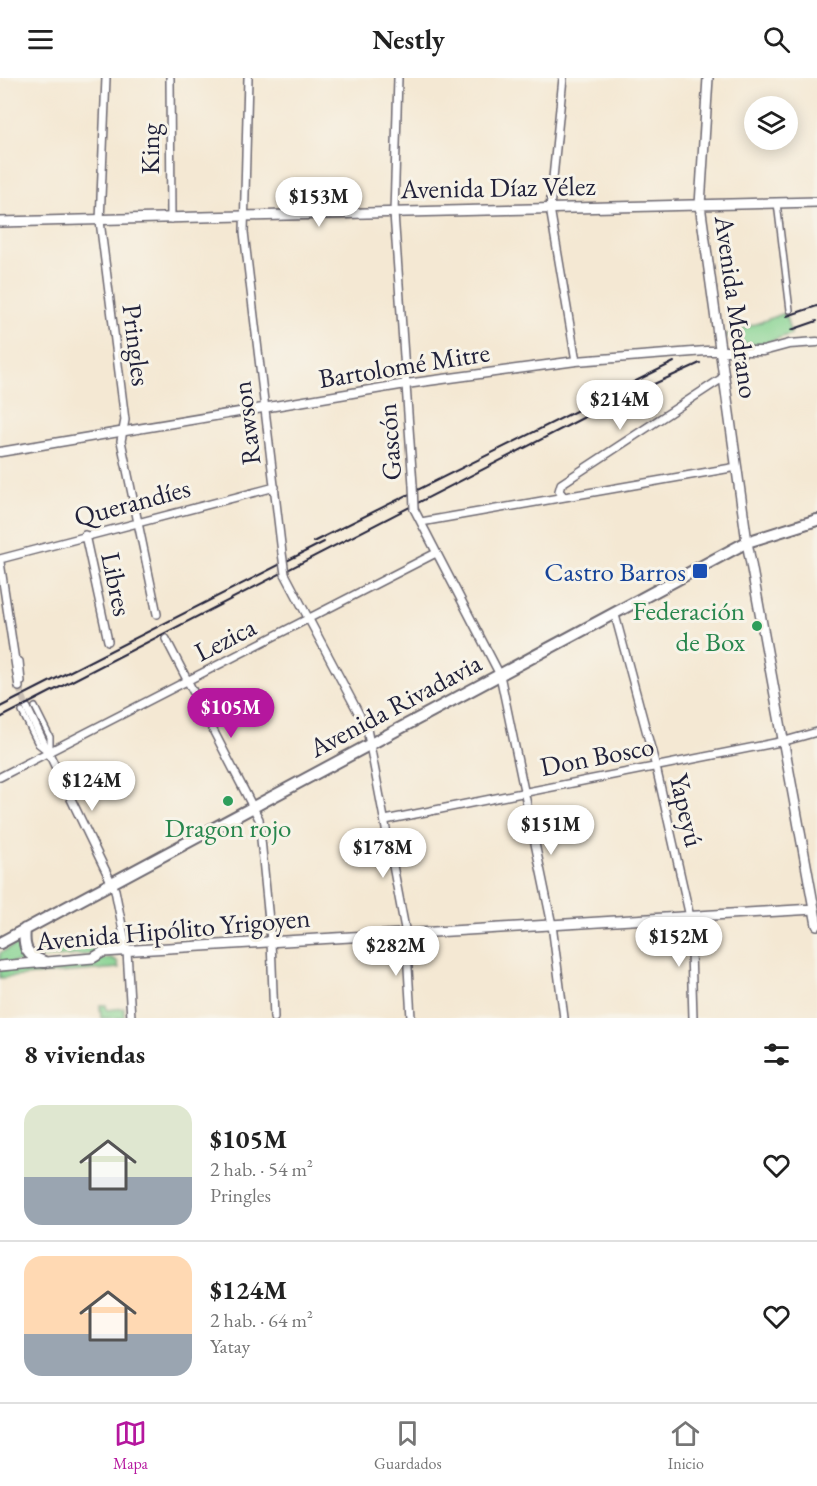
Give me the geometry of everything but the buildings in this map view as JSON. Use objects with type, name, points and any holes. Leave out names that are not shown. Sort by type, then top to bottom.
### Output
[{"type":"main road","name":"Avenida Medrano","points":[[708,78],[700,205],[747,542],[816,909],[817,925]]},
{"type":"main road","name":"Avenida Díaz Vélez","points":[[0,222],[817,202]]},
{"type":"main road","name":"Avenida Rivadavia","points":[[0,943],[112,881],[615,615],[747,542],[817,520]]},
{"type":"main road","name":"Avenida Hipólito Yrigoyen","points":[[0,966],[93,958],[103,952],[256,945],[271,941],[816,909]]},
{"type":"main road","points":[[25,929],[26,951],[32,958],[44,962]]},
{"type":"street","name":"Pringles","points":[[105,78],[100,221],[125,420],[121,441],[157,614]]},
{"type":"street","name":"King","points":[[170,78],[171,219]]},
{"type":"street","name":"Rawson","points":[[248,78],[243,217],[285,574],[367,729],[406,934],[411,1018]]},
{"type":"street","name":"Gascón","points":[[398,78],[394,213],[414,509],[500,675],[526,791],[552,925],[564,1018]]},
{"type":"street","points":[[563,78],[550,208],[576,361]]},
{"type":"street","points":[[777,203],[790,310]]},
{"type":"street","name":"Bartolomé Mitre","points":[[0,452],[406,384],[576,361],[720,351],[763,351],[789,344],[817,342]]},
{"type":"street","points":[[564,497],[559,491],[561,484],[724,377]]},
{"type":"street","points":[[421,522],[737,467]]},
{"type":"street","name":"Querandíes","points":[[0,561],[138,521],[275,487]]},
{"type":"street","name":"Libres","points":[[86,535],[108,641]]},
{"type":"street","name":"Lezica","points":[[0,777],[187,683],[436,553]]},
{"type":"street","points":[[0,561],[20,685]]},
{"type":"street","name":"Yapeyú","points":[[615,615],[656,767],[690,917],[693,1018]]},
{"type":"street","points":[[166,639],[259,819],[271,941],[274,1018]]},
{"type":"street","points":[[28,709],[112,881],[127,951],[131,1018]]},
{"type":"street","name":"Don Bosco","points":[[385,820],[785,741],[817,732]]},
{"type":"green space","points":[[785,313],[791,334],[759,345],[735,342],[726,335]]},
{"type":"green space","points":[[121,941],[122,946],[92,954],[42,958],[37,953],[37,946]]},
{"type":"green space","points":[[19,943],[28,961],[0,964],[0,953]]},
{"type":"green space","points":[[111,958],[117,961],[119,968],[0,978],[0,970]]},
{"type":"green space","points":[[100,1005],[106,1005],[107,1010],[124,1008],[124,1018],[101,1018]]},
{"type":"tunnel","points":[[19,687],[27,708]]},
{"type":"railway","points":[[787,316],[817,306]]},
{"type":"railway","points":[[791,330],[817,321]]},
{"type":"railway","points":[[313,542],[674,362]]},
{"type":"railway","points":[[0,718],[606,406],[700,363]]},
{"type":"railway","points":[[0,707],[324,542]]},
{"type":"place","name":"Castro Barros","points":[[700,571]]},
{"type":"place","name":"Federación de Box","points":[[757,626]]},
{"type":"place","name":"Dragon rojo","points":[[228,801]]}]
